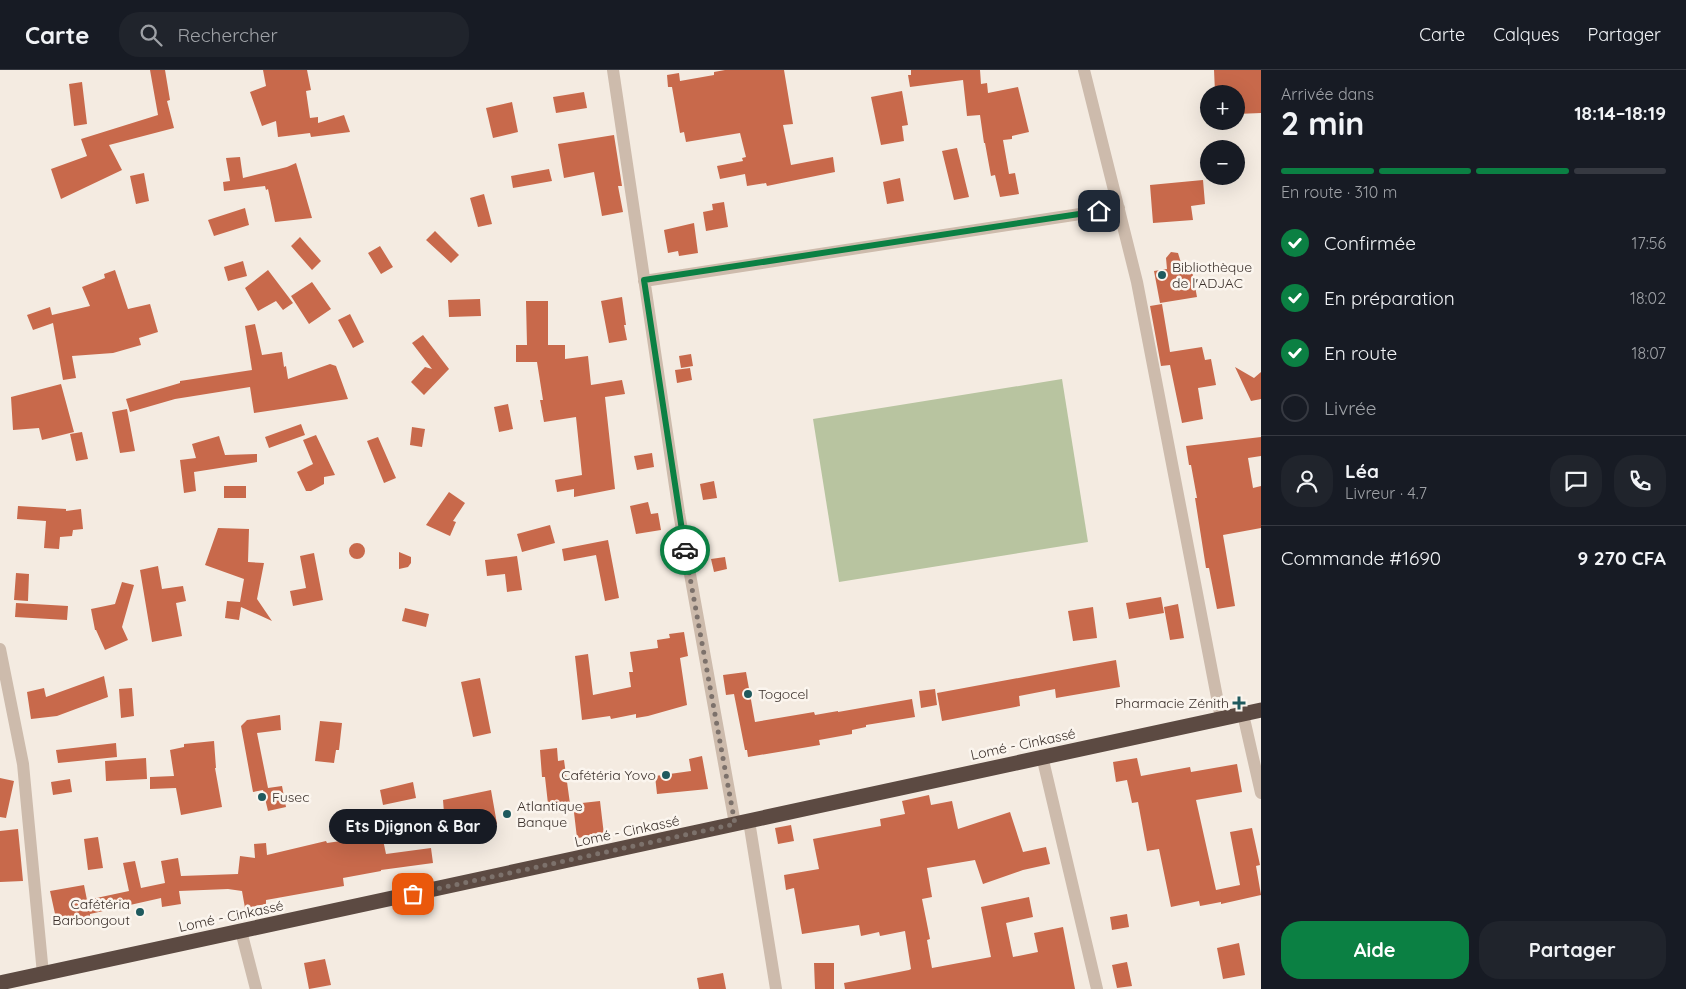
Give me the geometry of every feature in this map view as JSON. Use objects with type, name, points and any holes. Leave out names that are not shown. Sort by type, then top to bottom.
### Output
[{"type":"highway","name":"Lomé - Cinkassé","points":[[0,983],[1261,710]]},
{"type":"street","points":[[613,70],[679,513],[776,989]]},
{"type":"street","points":[[1084,70],[1137,282],[1220,718]]},
{"type":"street","points":[[644,280],[1119,208]]},
{"type":"street","points":[[0,649],[23,764],[43,974]]},
{"type":"street","points":[[1242,714],[1261,793]]},
{"type":"street","points":[[1042,756],[1097,989]]},
{"type":"street","points":[[241,931],[256,989]]},
{"type":"green space","points":[[1062,379],[1088,542],[839,582],[813,419]]},
{"type":"building","points":[[150,70],[165,70],[170,100],[167,101],[174,128],[109,145],[122,170],[61,199],[51,169],[87,156],[81,139],[158,115]]},
{"type":"building","points":[[263,70],[307,70],[311,90],[306,91],[310,118],[318,117],[318,123],[344,115],[350,132],[311,137],[310,133],[278,137],[276,121],[262,126],[250,92],[266,86]]},
{"type":"building","points":[[725,70],[784,70],[793,124],[783,125],[791,165],[833,157],[835,172],[767,186],[766,183],[747,186],[745,174],[720,179],[717,166],[743,161],[742,158],[746,157],[740,133],[686,142],[684,132],[680,133],[672,87],[668,87],[667,75],[679,73],[680,81],[714,75],[714,72]]},
{"type":"building","points":[[911,70],[980,70],[981,84],[987,83],[988,93],[1018,87],[1029,132],[1012,136],[1012,139],[1003,140],[1009,174],[1015,173],[1019,194],[1000,197],[995,175],[991,176],[980,115],[967,116],[963,80],[910,87],[908,75],[911,75]]},
{"type":"building","points":[[1214,70],[1261,70],[1261,113],[1245,114],[1245,85],[1215,85]]},
{"type":"building","points":[[82,82],[87,124],[74,126],[69,84]]},
{"type":"building","points":[[902,91],[908,125],[902,126],[904,141],[881,145],[871,97]]},
{"type":"building","points":[[584,92],[587,108],[556,113],[553,97]]},
{"type":"building","points":[[512,102],[518,132],[493,138],[486,108]]},
{"type":"building","points":[[614,135],[622,186],[618,186],[623,212],[602,216],[594,172],[564,178],[558,144]]},
{"type":"building","points":[[957,148],[969,197],[954,200],[942,151]]},
{"type":"building","points":[[240,157],[243,178],[296,163],[312,218],[275,222],[268,189],[266,190],[265,186],[224,191],[223,182],[230,181],[226,158]]},
{"type":"building","points":[[549,169],[552,181],[513,188],[511,176]]},
{"type":"building","points":[[144,173],[149,201],[136,204],[130,176]]},
{"type":"building","points":[[900,178],[904,201],[887,204],[883,182]]},
{"type":"building","points":[[1200,180],[1200,185],[1203,185],[1205,204],[1191,206],[1193,220],[1153,223],[1150,185]]},
{"type":"building","points":[[484,194],[492,224],[478,227],[470,198]]},
{"type":"building","points":[[724,202],[728,227],[706,231],[703,212],[713,210],[712,204]]},
{"type":"building","points":[[245,208],[249,225],[214,236],[208,220]]},
{"type":"building","points":[[694,223],[698,253],[679,256],[678,251],[668,253],[664,230]]},
{"type":"building","points":[[435,231],[459,255],[451,263],[426,240]]},
{"type":"building","points":[[300,237],[321,261],[312,270],[291,246]]},
{"type":"building","points":[[380,246],[393,267],[381,274],[368,253]]},
{"type":"building","points":[[1171,252],[1178,253],[1182,266],[1191,265],[1197,297],[1160,303],[1154,271],[1167,269],[1166,258]]},
{"type":"building","points":[[243,261],[247,276],[228,281],[224,267]]},
{"type":"building","points":[[115,270],[128,309],[150,304],[158,332],[139,338],[141,345],[113,353],[72,356],[76,378],[63,380],[53,323],[33,330],[27,315],[50,307],[52,315],[90,306],[82,287],[105,278],[104,274]]},
{"type":"building","points":[[268,270],[293,303],[283,310],[276,301],[258,311],[245,288]]},
{"type":"building","points":[[312,282],[331,309],[309,324],[291,296]]},
{"type":"building","points":[[622,297],[627,340],[609,343],[601,301]]},
{"type":"building","points":[[480,299],[481,316],[449,317],[448,300]]},
{"type":"building","points":[[526,301],[548,301],[548,345],[565,345],[565,359],[588,356],[591,385],[622,380],[625,394],[605,397],[615,489],[574,497],[574,489],[557,492],[555,480],[582,475],[576,417],[544,422],[540,400],[543,400],[537,362],[516,362],[516,345],[527,345]]},
{"type":"building","points":[[1162,304],[1170,352],[1202,347],[1205,360],[1211,359],[1216,385],[1198,388],[1203,419],[1182,423],[1170,365],[1161,366],[1150,306]]},
{"type":"building","points":[[350,314],[364,342],[353,348],[338,320]]},
{"type":"building","points":[[255,324],[262,355],[282,352],[288,379],[330,364],[336,366],[348,399],[254,413],[250,387],[175,399],[130,412],[126,399],[180,383],[180,381],[252,370],[245,326]]},
{"type":"building","points":[[423,335],[449,369],[424,395],[411,382],[425,367],[432,369],[412,343]]},
{"type":"building","points":[[691,354],[693,366],[681,368],[679,356]]},
{"type":"building","points":[[1235,367],[1254,378],[1261,372],[1261,399],[1251,401]]},
{"type":"building","points":[[690,368],[692,380],[677,383],[675,370]]},
{"type":"building","points":[[61,384],[74,432],[42,440],[39,428],[13,430],[11,397]]},
{"type":"building","points":[[508,404],[513,429],[499,432],[494,407]]},
{"type":"building","points":[[127,409],[135,451],[120,453],[112,412]]},
{"type":"building","points":[[301,424],[305,435],[269,448],[265,437]]},
{"type":"building","points":[[412,427],[425,429],[422,447],[410,445]]},
{"type":"building","points":[[82,432],[88,459],[76,461],[70,434]]},
{"type":"building","points":[[316,435],[335,475],[324,477],[324,484],[311,491],[306,491],[297,472],[313,464],[303,440]]},
{"type":"building","points":[[219,436],[225,455],[257,454],[257,462],[194,472],[196,491],[184,493],[180,460],[196,458],[192,444]]},
{"type":"building","points":[[378,437],[396,478],[384,483],[367,441]]},
{"type":"building","points":[[1261,437],[1261,456],[1248,458],[1253,488],[1261,486],[1261,528],[1223,535],[1235,606],[1217,609],[1209,568],[1206,568],[1195,498],[1197,498],[1186,446]]},
{"type":"building","points":[[652,453],[654,467],[637,470],[634,456]]},
{"type":"building","points":[[714,481],[717,498],[703,500],[700,484]]},
{"type":"building","points":[[224,486],[246,486],[246,498],[224,498]]},
{"type":"building","points":[[449,492],[465,503],[453,521],[456,522],[450,536],[426,525]]},
{"type":"building","points":[[648,502],[651,514],[658,513],[661,530],[636,534],[630,506]]},
{"type":"building","points":[[18,506],[66,509],[66,511],[81,509],[83,529],[73,530],[72,536],[60,537],[59,549],[44,548],[46,521],[17,519]]},
{"type":"building","points":[[550,525],[555,543],[522,552],[517,534]]},
{"type":"building","points":[[218,528],[249,529],[248,562],[264,563],[257,599],[272,621],[241,607],[239,620],[225,618],[227,601],[240,602],[244,579],[205,565]]},
{"type":"building","points":[[608,540],[619,598],[605,601],[596,555],[564,561],[562,549]]},
{"type":"building","points":[[357,543],[365,551],[357,559],[349,551]]},
{"type":"building","points":[[399,552],[411,557],[411,563],[408,567],[399,569]]},
{"type":"building","points":[[314,553],[323,600],[293,606],[290,591],[306,588],[300,556]]},
{"type":"building","points":[[517,556],[522,590],[507,592],[505,574],[487,576],[485,560]]},
{"type":"building","points":[[725,557],[727,569],[714,572],[711,559]]},
{"type":"building","points":[[158,566],[162,589],[183,586],[186,601],[176,603],[182,636],[152,642],[140,570]]},
{"type":"building","points":[[16,573],[29,574],[28,601],[14,600]]},
{"type":"building","points":[[122,582],[134,585],[122,627],[128,640],[105,650],[95,630],[91,609],[115,604]]},
{"type":"building","points":[[1161,597],[1164,613],[1129,619],[1126,603]]},
{"type":"building","points":[[16,603],[68,606],[67,620],[15,617]]},
{"type":"building","points":[[1178,604],[1184,638],[1170,640],[1164,607]]},
{"type":"building","points":[[1093,607],[1097,638],[1073,641],[1068,611]]},
{"type":"building","points":[[405,608],[429,614],[426,627],[402,621]]},
{"type":"building","points":[[684,632],[688,656],[680,658],[687,705],[636,718],[636,714],[611,719],[610,716],[582,720],[575,656],[588,654],[593,695],[631,687],[629,672],[633,672],[630,652],[658,648],[657,640],[670,638],[669,634]]},
{"type":"building","points":[[1116,660],[1120,687],[1056,698],[1055,689],[1019,696],[1020,706],[942,721],[937,693]]},
{"type":"building","points":[[746,672],[755,722],[814,712],[815,715],[838,712],[912,699],[915,717],[866,725],[866,727],[852,730],[852,734],[819,740],[820,745],[748,757],[734,694],[726,695],[723,675]]},
{"type":"building","points":[[104,676],[108,697],[57,716],[31,719],[27,692],[44,688],[46,697]]},
{"type":"building","points":[[480,678],[491,733],[473,737],[461,682]]},
{"type":"building","points":[[132,688],[134,716],[121,718],[119,689]]},
{"type":"building","points":[[935,689],[937,705],[921,708],[919,691]]},
{"type":"building","points":[[280,715],[281,730],[257,733],[268,788],[282,786],[286,807],[268,811],[263,790],[253,792],[241,726],[247,720]]},
{"type":"building","points":[[320,721],[342,723],[339,750],[336,750],[334,763],[315,761]]},
{"type":"building","points":[[214,741],[215,768],[222,807],[181,815],[176,788],[150,789],[150,777],[174,776],[170,750],[184,747],[184,744]]},
{"type":"building","points":[[116,743],[117,757],[58,763],[56,750]]},
{"type":"building","points":[[557,748],[558,761],[564,760],[571,811],[549,813],[545,777],[542,777],[540,750]]},
{"type":"building","points":[[702,756],[708,789],[657,794],[655,776],[691,771],[689,759]]},
{"type":"building","points":[[146,758],[147,779],[106,781],[105,761]]},
{"type":"building","points":[[1137,758],[1141,776],[1190,767],[1191,772],[1237,764],[1242,792],[1196,800],[1216,890],[1240,885],[1230,832],[1252,828],[1260,865],[1256,866],[1261,895],[1221,904],[1221,902],[1200,906],[1199,901],[1171,907],[1159,849],[1147,851],[1138,802],[1132,803],[1127,780],[1116,782],[1113,762]]},
{"type":"building","points":[[0,778],[14,781],[6,818],[0,817]]},
{"type":"building","points":[[70,779],[72,792],[53,795],[51,782]]},
{"type":"building","points":[[413,782],[416,798],[383,805],[380,790]]},
{"type":"building","points":[[491,790],[497,824],[463,831],[460,812],[444,813],[443,800]]},
{"type":"building","points":[[929,795],[931,805],[952,801],[958,829],[1010,812],[1023,852],[1046,847],[1050,864],[1023,870],[983,884],[975,860],[927,868],[932,897],[922,899],[930,939],[927,940],[932,968],[991,957],[981,907],[1029,897],[1033,917],[1006,923],[1013,957],[1038,952],[1034,933],[1063,927],[1075,989],[845,989],[844,983],[911,969],[905,931],[880,936],[879,932],[861,936],[859,925],[802,934],[794,888],[786,890],[784,875],[819,869],[813,839],[881,826],[880,819],[905,814],[902,801]]},
{"type":"building","points":[[600,801],[604,835],[577,838],[573,804]]},
{"type":"building","points":[[791,825],[794,841],[778,844],[775,828]]},
{"type":"building","points":[[18,829],[23,881],[0,882],[0,831]]},
{"type":"building","points":[[382,835],[386,854],[431,848],[433,863],[381,870],[343,878],[344,886],[266,900],[266,904],[245,908],[242,891],[228,889],[179,891],[181,904],[162,907],[161,898],[90,914],[90,917],[57,923],[50,891],[84,885],[87,900],[129,891],[123,863],[135,861],[141,888],[165,883],[161,861],[178,858],[181,876],[238,874],[240,856],[255,858],[254,844],[266,843],[267,855],[326,841],[327,843]]},
{"type":"building","points":[[98,837],[103,868],[88,870],[84,839]]},
{"type":"building","points":[[1127,914],[1129,927],[1112,930],[1110,917]]},
{"type":"building","points":[[1239,943],[1245,975],[1223,979],[1217,948]]},
{"type":"building","points":[[325,959],[331,985],[309,989],[304,963]]},
{"type":"building","points":[[1127,962],[1132,986],[1117,988],[1112,965]]},
{"type":"building","points":[[814,963],[834,963],[834,989],[815,989]]},
{"type":"building","points":[[723,973],[726,989],[699,989],[697,978]]},
{"type":"way so far","points":[[413,894],[735,824],[685,550]]},
{"type":"place","name":"Bibliothèque de l'ADJAC","points":[[1162,275]]},
{"type":"place","name":"Togocel","points":[[748,694]]},
{"type":"place","name":"Pharmacie Zénith","points":[[1239,703]]},
{"type":"place","name":"Cafétéria Yovo","points":[[666,775]]},
{"type":"place","name":"Fusec","points":[[262,797]]},
{"type":"place","name":"Atlantique Banque","points":[[507,814]]},
{"type":"place","name":"Ets Djignon & Bar","points":[[413,894]]},
{"type":"place","name":"Cafétéria Barbongout","points":[[140,912]]},
{"type":"route","points":[[685,550],[644,280],[1099,211]]}]
